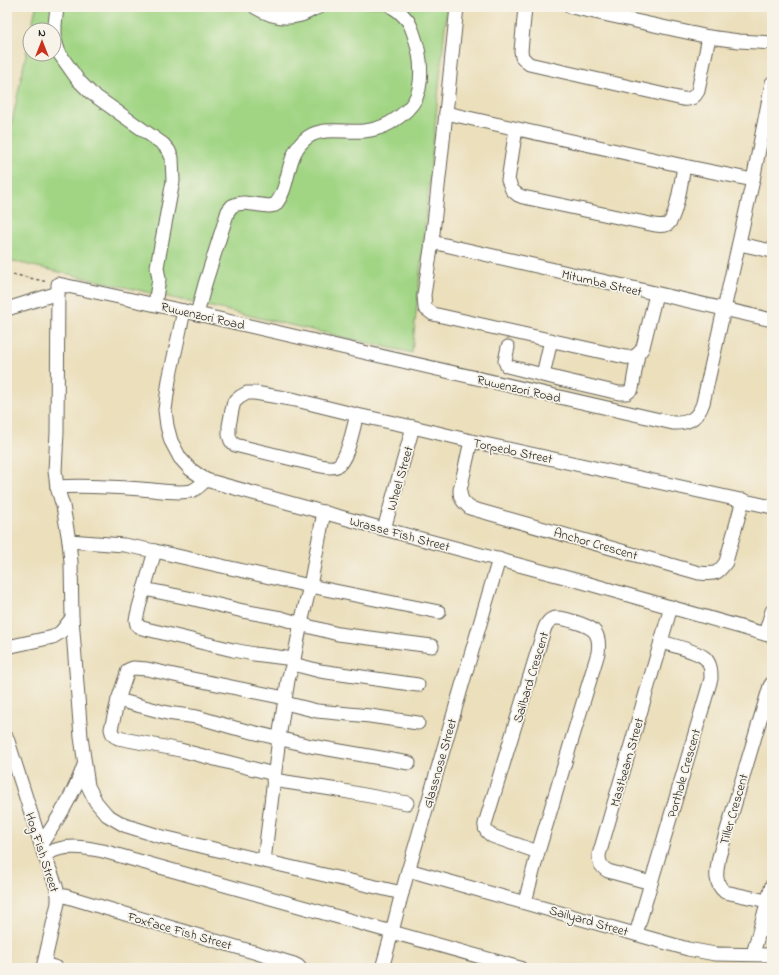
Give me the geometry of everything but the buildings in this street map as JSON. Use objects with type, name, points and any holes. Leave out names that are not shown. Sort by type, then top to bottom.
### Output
[{"type":"street","points":[[57,7],[55,40],[59,53],[78,80],[91,92],[164,144],[172,158],[173,181],[157,267],[159,279],[155,304]]},
{"type":"street","points":[[255,7],[264,13],[277,17],[302,15],[319,7]]},
{"type":"street","points":[[197,314],[223,223],[232,206],[244,203],[269,206],[276,205],[282,194],[293,154],[301,143],[308,137],[323,131],[364,131],[376,129],[390,123],[401,115],[417,97],[421,78],[421,60],[415,38],[409,22],[398,10],[392,7]]},
{"type":"street","points":[[457,7],[432,242],[424,295],[425,308],[433,314],[625,357],[631,357],[638,354]]},
{"type":"street","points":[[525,7],[521,51],[522,57],[528,64],[683,99],[692,98],[698,91],[709,37]]},
{"type":"street","points":[[570,7],[709,37],[772,43]]},
{"type":"street","name":"Ruwenzori Road","points":[[58,289],[155,304],[666,422],[678,424],[687,422],[692,420],[699,413],[701,408],[739,244],[772,84]]},
{"type":"street","points":[[446,113],[753,180]]},
{"type":"street","points":[[516,129],[508,180],[512,190],[523,197],[663,226],[669,223],[674,215],[684,166]]},
{"type":"street","name":"Mitumba Street","points":[[432,242],[772,320]]},
{"type":"street","points":[[739,244],[772,251]]},
{"type":"street","points":[[7,309],[58,289],[57,432],[55,471],[69,542],[72,575],[72,618],[84,763],[88,786],[96,802],[107,815],[124,825],[159,836],[402,893]]},
{"type":"street","points":[[508,347],[504,361],[507,366],[612,391],[627,393],[632,389],[638,354],[643,347],[656,294]]},
{"type":"street","name":"Wrasse Fish Street","points":[[184,311],[169,380],[166,410],[167,426],[171,441],[180,458],[190,469],[206,480],[499,559],[769,635]]},
{"type":"street","points":[[543,375],[551,340]]},
{"type":"street","name":"Torpedo Street","points":[[357,415],[346,454],[337,466],[332,467],[321,466],[243,448],[235,445],[229,436],[229,426],[234,402],[247,393],[255,393],[296,400],[471,441],[772,507]]},
{"type":"street","name":"Wheel Street","points":[[384,529],[414,427]]},
{"type":"street","name":"Anchor Crescent","points":[[471,441],[460,490],[462,501],[470,508],[699,573],[711,574],[720,570],[726,562],[743,500]]},
{"type":"street","points":[[57,487],[107,486],[167,491],[190,491],[197,488],[206,480]]},
{"type":"street","points":[[264,861],[278,738],[288,680],[310,586],[324,512]]},
{"type":"street","points":[[69,542],[124,545],[310,586],[439,612]]},
{"type":"street","points":[[155,551],[136,620],[139,627],[232,650],[293,662],[320,671],[418,685]]},
{"type":"street","name":"Glassnose Street","points":[[382,968],[408,870],[499,559]]},
{"type":"street","points":[[144,589],[242,611],[281,618],[338,634],[432,646]]},
{"type":"street","name":"Mastbeam Street","points":[[651,883],[608,871],[603,868],[599,862],[599,855],[671,607]]},
{"type":"street","points":[[769,635],[772,611]]},
{"type":"street","points":[[7,647],[53,637],[61,632],[72,618]]},
{"type":"street","name":"Sailbard Crescent","points":[[525,902],[538,852],[598,653],[599,645],[598,637],[594,630],[572,621],[556,618],[547,623],[544,630],[485,824],[486,831],[492,836],[538,852]]},
{"type":"street","name":"Porthole Crescent","points":[[636,934],[711,679],[709,664],[705,658],[695,653],[661,642]]},
{"type":"street","points":[[407,803],[274,777],[180,750],[118,738],[113,736],[111,729],[118,700],[128,670],[132,668],[139,668],[285,701],[317,711],[370,716],[418,723]]},
{"type":"street","name":"Tiller Crescent","points":[[767,901],[725,892],[721,889],[716,876],[721,850],[772,683]]},
{"type":"street","points":[[118,700],[159,711],[197,717],[235,728],[311,746],[409,763]]},
{"type":"street","name":"Hog Fish Street","points":[[7,738],[58,894],[58,903],[43,966]]},
{"type":"street","points":[[84,763],[73,792],[43,849],[81,847],[103,851],[520,968]]},
{"type":"street","name":"Sailyard Street","points":[[408,870],[701,952],[715,954],[772,955]]},
{"type":"street","points":[[753,954],[772,885]]},
{"type":"street","name":"Foxface Fish Street","points":[[58,894],[294,964],[300,968]]},
{"type":"street","points":[[43,966],[57,968]]},
{"type":"path","points":[[7,273],[58,289]]},
{"type":"green space","points":[[36,7],[447,7],[412,353],[7,260],[7,146],[24,62],[62,62],[62,22],[33,22]]}]
